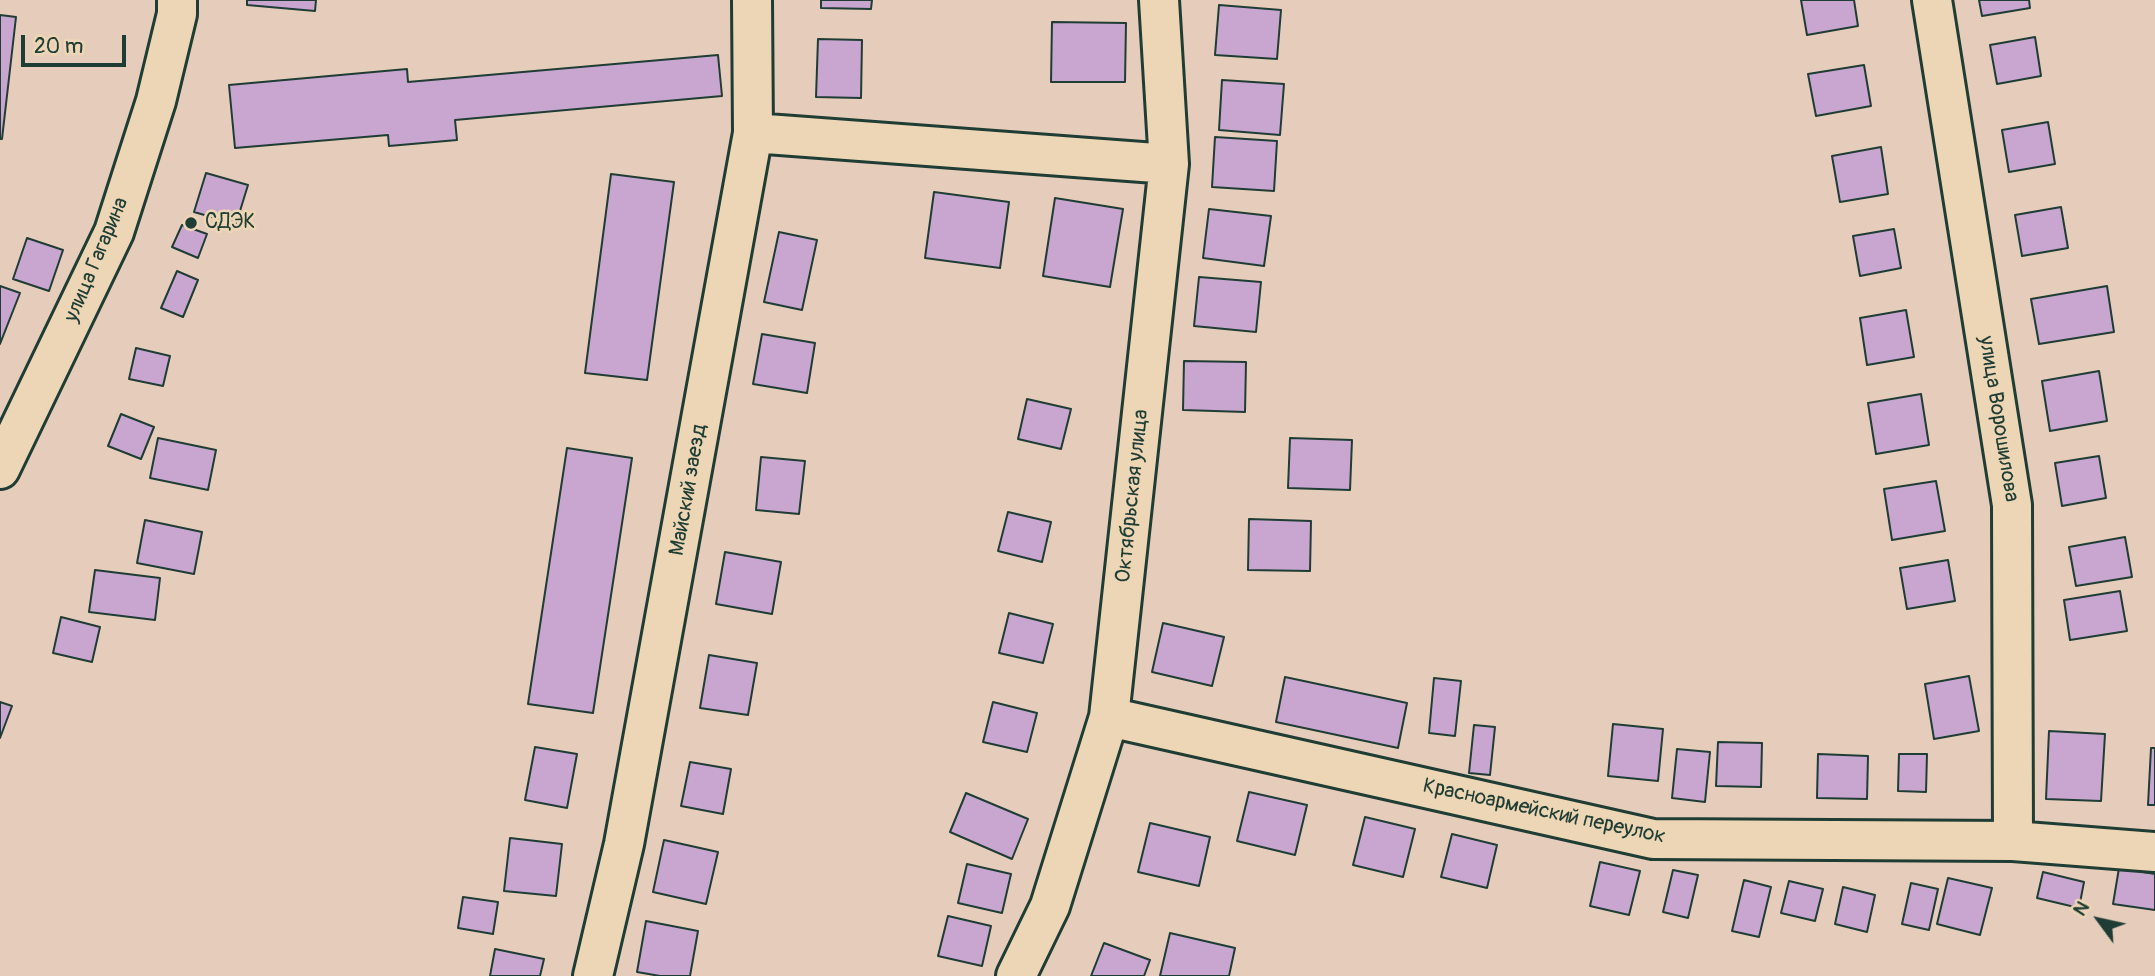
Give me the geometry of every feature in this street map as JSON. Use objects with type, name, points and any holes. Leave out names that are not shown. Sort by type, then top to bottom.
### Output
[{"type":"street","name":"улица Гагарина","points":[[0,469],[114,232],[156,101],[177,14],[177,0]]},
{"type":"street","name":"Майский заезд","points":[[593,976],[624,844],[753,133],[752,0]]},
{"type":"street","name":"Октябрьская улица","points":[[1016,976],[1050,906],[1109,716],[1169,164],[1158,0]]},
{"type":"street","name":"улица Ворошилова","points":[[1931,0],[2012,505],[2013,841]]},
{"type":"street","points":[[753,133],[1169,164]]},
{"type":"street","name":"Красноармейский переулок","points":[[1109,716],[1653,839],[2013,841],[2155,852]]},
{"type":"building","points":[[247,0],[316,0],[315,11],[247,5]]},
{"type":"building","points":[[821,0],[872,0],[871,9],[821,8]]},
{"type":"building","points":[[1801,0],[1854,0],[1858,26],[1807,35]]},
{"type":"building","points":[[1979,0],[2029,0],[2030,8],[1982,16]]},
{"type":"building","points":[[1219,5],[1281,10],[1277,59],[1215,55]]},
{"type":"building","points":[[0,15],[16,17],[2,139],[0,139]]},
{"type":"building","points":[[1052,22],[1126,23],[1125,82],[1051,82]]},
{"type":"building","points":[[2035,37],[2041,76],[1997,84],[1990,45]]},
{"type":"building","points":[[818,39],[862,40],[861,98],[816,97]]},
{"type":"building","points":[[718,55],[722,96],[455,120],[457,140],[389,146],[388,135],[235,148],[229,85],[407,69],[408,82]]},
{"type":"building","points":[[1864,65],[1871,106],[1816,116],[1808,74]]},
{"type":"building","points":[[1222,80],[1284,84],[1280,135],[1219,130]]},
{"type":"building","points":[[2048,122],[2055,164],[2009,172],[2002,130]]},
{"type":"building","points":[[1215,137],[1277,141],[1274,191],[1212,187]]},
{"type":"building","points":[[1881,147],[1888,194],[1840,202],[1832,156]]},
{"type":"building","points":[[206,173],[248,185],[236,224],[194,212]]},
{"type":"building","points":[[611,174],[674,182],[647,380],[585,373]]},
{"type":"building","points":[[934,192],[1009,202],[1000,268],[925,258]]},
{"type":"building","points":[[1055,198],[1123,209],[1110,287],[1043,276]]},
{"type":"building","points":[[2061,207],[2068,248],[2022,256],[2015,215]]},
{"type":"building","points":[[1209,209],[1271,216],[1264,266],[1203,258]]},
{"type":"building","points":[[182,225],[207,234],[198,258],[172,247]]},
{"type":"building","points":[[1894,229],[1901,268],[1860,276],[1853,236]]},
{"type":"building","points":[[779,232],[817,240],[802,310],[764,302]]},
{"type":"building","points":[[27,238],[63,250],[49,291],[13,279]]},
{"type":"building","points":[[177,271],[198,280],[183,317],[161,308]]},
{"type":"building","points":[[1199,277],[1261,282],[1256,332],[1194,326]]},
{"type":"building","points":[[0,286],[20,293],[0,344]]},
{"type":"building","points":[[2107,286],[2114,332],[2039,344],[2031,299]]},
{"type":"building","points":[[1906,310],[1914,357],[1867,365],[1860,318]]},
{"type":"building","points":[[762,334],[815,343],[807,393],[753,384]]},
{"type":"building","points":[[136,348],[170,356],[163,386],[129,379]]},
{"type":"building","points":[[1184,361],[1246,362],[1245,412],[1183,410]]},
{"type":"building","points":[[2099,371],[2107,421],[2050,431],[2042,381]]},
{"type":"building","points":[[1921,394],[1929,445],[1876,454],[1868,403]]},
{"type":"building","points":[[1027,399],[1071,409],[1061,449],[1018,439]]},
{"type":"building","points":[[121,414],[154,427],[141,459],[108,446]]},
{"type":"building","points":[[158,438],[216,450],[208,490],[150,478]]},
{"type":"building","points":[[1290,438],[1352,440],[1350,490],[1288,488]]},
{"type":"building","points":[[567,448],[632,458],[593,713],[528,704]]},
{"type":"building","points":[[2099,456],[2106,498],[2062,506],[2055,463]]},
{"type":"building","points":[[761,457],[805,461],[799,514],[756,510]]},
{"type":"building","points":[[1936,481],[1945,531],[1892,540],[1884,489]]},
{"type":"building","points":[[1008,512],[1051,522],[1042,562],[998,551]]},
{"type":"building","points":[[1249,519],[1311,521],[1310,571],[1248,570]]},
{"type":"building","points":[[145,520],[202,532],[194,574],[137,563]]},
{"type":"building","points":[[2125,537],[2132,577],[2076,586],[2069,547]]},
{"type":"building","points":[[725,552],[781,562],[772,614],[716,604]]},
{"type":"building","points":[[1948,560],[1955,601],[1907,609],[1900,568]]},
{"type":"building","points":[[95,570],[160,578],[155,620],[89,612]]},
{"type":"building","points":[[2120,591],[2127,631],[2070,640],[2064,600]]},
{"type":"building","points":[[1009,613],[1053,624],[1043,663],[999,653]]},
{"type":"building","points":[[61,617],[100,627],[92,662],[53,653]]},
{"type":"building","points":[[1163,623],[1224,637],[1212,686],[1152,672]]},
{"type":"building","points":[[709,655],[757,663],[748,715],[700,708]]},
{"type":"building","points":[[1969,676],[1979,731],[1934,739],[1925,684]]},
{"type":"building","points":[[1285,677],[1407,703],[1398,748],[1276,722]]},
{"type":"building","points":[[1434,678],[1461,681],[1455,736],[1429,733]]},
{"type":"building","points":[[0,702],[12,706],[0,738]]},
{"type":"building","points":[[993,702],[1037,713],[1027,752],[983,742]]},
{"type":"building","points":[[1613,724],[1663,729],[1658,781],[1608,776]]},
{"type":"building","points":[[1474,725],[1495,727],[1490,775],[1469,773]]},
{"type":"building","points":[[2049,731],[2105,734],[2101,801],[2046,799]]},
{"type":"building","points":[[1718,742],[1762,743],[1761,787],[1716,786]]},
{"type":"building","points":[[535,747],[577,754],[567,808],[525,800]]},
{"type":"building","points":[[2151,748],[2155,748],[2155,805],[2148,805]]},
{"type":"building","points":[[1677,749],[1710,752],[1705,802],[1672,798]]},
{"type":"building","points":[[1818,754],[1868,756],[1867,799],[1817,798]]},
{"type":"building","points":[[1899,754],[1927,754],[1926,792],[1898,791]]},
{"type":"building","points":[[690,762],[731,769],[723,814],[681,806]]},
{"type":"building","points":[[1249,792],[1307,805],[1295,855],[1237,841]]},
{"type":"building","points":[[966,793],[1028,819],[1012,859],[950,832]]},
{"type":"building","points":[[1365,817],[1415,829],[1403,877],[1353,865]]},
{"type":"building","points":[[1150,823],[1210,837],[1199,886],[1138,872]]},
{"type":"building","points":[[1452,834],[1497,845],[1487,888],[1441,877]]},
{"type":"building","points":[[510,838],[562,844],[556,896],[504,891]]},
{"type":"building","points":[[664,840],[718,852],[706,904],[653,892]]},
{"type":"building","points":[[1600,862],[1640,871],[1629,915],[1590,906]]},
{"type":"building","points":[[967,864],[1011,874],[1002,913],[958,903]]},
{"type":"building","points":[[2119,868],[2155,874],[2155,910],[2113,904]]},
{"type":"building","points":[[1673,870],[1698,875],[1688,918],[1663,912]]},
{"type":"building","points":[[2043,872],[2084,882],[2079,908],[2037,898]]},
{"type":"building","points":[[1948,878],[1992,888],[1980,935],[1937,924]]},
{"type":"building","points":[[1744,880],[1771,887],[1759,937],[1732,931]]},
{"type":"building","points":[[1789,881],[1823,889],[1815,921],[1781,913]]},
{"type":"building","points":[[1911,883],[1938,889],[1929,930],[1902,924]]},
{"type":"building","points":[[1843,887],[1875,895],[1867,932],[1835,924]]},
{"type":"building","points":[[463,897],[498,902],[493,934],[458,928]]},
{"type":"building","points":[[948,916],[991,926],[982,966],[938,956]]},
{"type":"building","points":[[646,921],[698,931],[690,976],[660,976],[637,972]]},
{"type":"building","points":[[1170,933],[1235,948],[1229,976],[1160,976]]},
{"type":"building","points":[[1104,943],[1150,960],[1144,976],[1091,976]]},
{"type":"building","points":[[495,949],[544,959],[540,976],[490,976]]},
{"type":"place","name":"СДЭК","points":[[191,223]]}]
